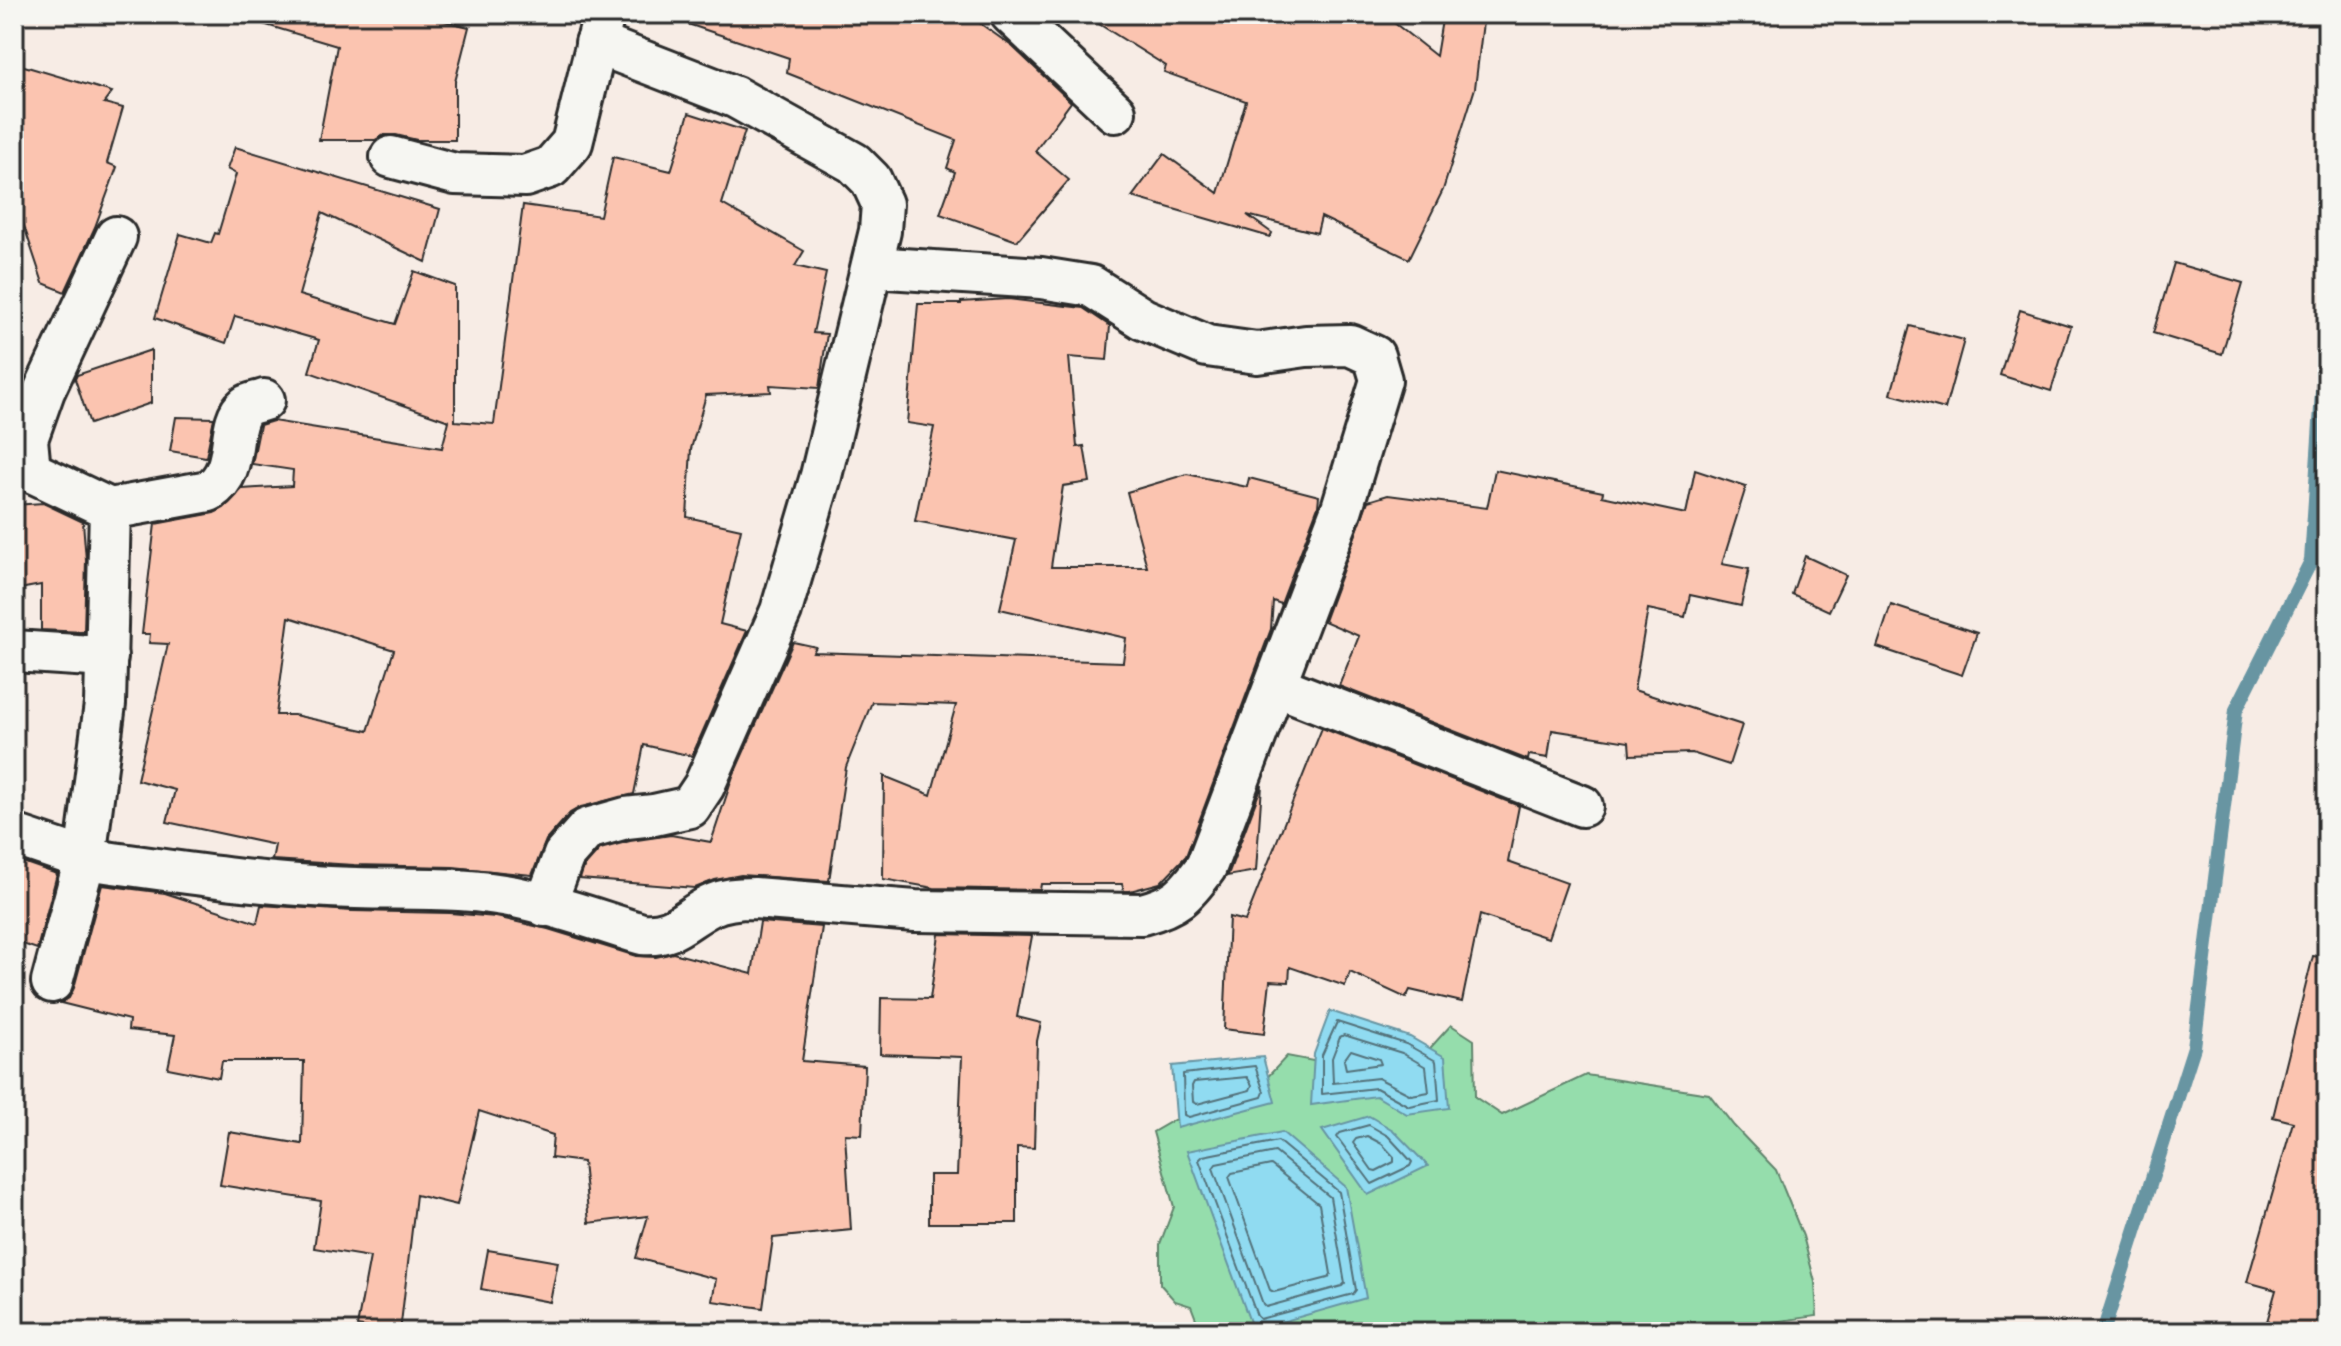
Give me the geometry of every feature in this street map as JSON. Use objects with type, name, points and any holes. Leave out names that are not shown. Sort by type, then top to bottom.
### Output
[{"type":"street","points":[[1011,14],[1115,112]]},
{"type":"street","points":[[391,157],[455,174],[525,176],[551,167],[572,143],[600,28],[735,97],[854,163],[871,180],[882,204],[872,267],[821,476],[781,611],[704,786],[690,807],[626,818],[587,829],[564,855],[545,906]]},
{"type":"street","points":[[116,237],[44,391],[27,439],[30,471],[110,509],[209,491],[221,483],[228,471],[240,415],[247,406],[264,400]]},
{"type":"street","points":[[14,835],[85,859],[269,882],[331,887],[409,887],[490,894],[642,934],[658,935],[730,898],[915,911],[1142,914],[1167,907],[1187,894],[1206,867],[1342,508],[1381,380],[1374,356],[1350,345],[1306,346],[1257,353],[1207,346],[1143,319],[1091,286],[1041,278],[872,267]]},
{"type":"street","points":[[52,982],[85,859],[105,704],[110,509]]},
{"type":"street","points":[[14,651],[107,657]]},
{"type":"street","points":[[1277,686],[1582,806]]},
{"type":"green space","points":[[1451,1025],[1474,1040],[1475,1097],[1502,1115],[1586,1075],[1709,1094],[1734,1126],[1776,1170],[1803,1236],[1815,1282],[1817,1316],[1772,1322],[1776,1332],[1201,1332],[1191,1306],[1175,1301],[1160,1284],[1160,1244],[1174,1207],[1153,1132],[1198,1106],[1248,1098],[1287,1056],[1403,1078]]},
{"type":"water","points":[[1330,1011],[1410,1037],[1445,1057],[1449,1108],[1407,1114],[1376,1096],[1311,1105],[1314,1054]]},
{"type":"water","points":[[1263,1057],[1275,1102],[1177,1128],[1172,1066]]},
{"type":"water","points":[[1369,1116],[1393,1130],[1428,1166],[1368,1195],[1322,1130]]},
{"type":"water","points":[[1282,1132],[1346,1187],[1366,1298],[1253,1330],[1187,1151]]},
{"type":"building","points":[[264,14],[415,14],[469,27],[455,82],[455,140],[417,140],[384,135],[375,140],[319,140],[337,46],[263,24]]},
{"type":"building","points":[[680,14],[967,14],[1013,47],[1071,102],[1035,151],[1069,180],[1017,241],[940,214],[955,172],[947,168],[956,140],[787,73],[789,58],[679,21]]},
{"type":"building","points":[[1083,14],[1383,14],[1436,56],[1443,14],[1484,14],[1475,88],[1443,190],[1409,259],[1321,217],[1317,233],[1247,215],[1272,233],[1270,237],[1132,197],[1164,154],[1218,193],[1246,101],[1164,72],[1166,66]]},
{"type":"building","points":[[14,63],[112,92],[104,103],[123,108],[107,163],[117,167],[95,227],[65,292],[43,283],[14,196]]},
{"type":"building","points":[[689,113],[745,131],[722,204],[804,251],[795,266],[826,273],[813,333],[827,334],[819,388],[770,385],[771,392],[706,395],[691,449],[687,517],[741,529],[720,624],[747,631],[692,756],[644,745],[634,794],[581,807],[570,813],[546,840],[532,875],[453,867],[272,860],[275,845],[167,822],[175,790],[137,780],[168,644],[149,643],[150,634],[142,634],[155,524],[214,513],[224,508],[242,489],[292,486],[293,470],[252,464],[260,425],[273,421],[442,448],[449,421],[309,372],[319,340],[235,316],[226,343],[155,318],[180,234],[211,243],[215,233],[218,234],[236,174],[227,169],[235,147],[440,209],[426,262],[322,213],[299,295],[395,324],[414,271],[455,286],[455,421],[494,424],[523,205],[600,216],[613,157],[671,171]],"holes":[[[289,617],[394,650],[368,731],[294,715],[276,715]]]},
{"type":"building","points":[[2174,263],[2243,283],[2222,354],[2153,333]]},
{"type":"building","points":[[1008,299],[1083,308],[1110,326],[1107,360],[1069,357],[1077,447],[1084,446],[1090,482],[1063,486],[1051,567],[1147,567],[1127,492],[1187,474],[1247,487],[1249,478],[1319,496],[1281,604],[1273,601],[1271,629],[1186,856],[1160,883],[1130,891],[1124,891],[1122,884],[1041,884],[1040,890],[934,888],[883,879],[884,776],[931,795],[956,705],[872,702],[846,767],[829,881],[741,875],[695,888],[580,879],[584,867],[600,849],[671,835],[711,842],[733,776],[793,642],[816,647],[813,652],[1123,662],[1126,638],[1000,609],[1016,540],[915,521],[934,427],[907,423],[918,304]]},
{"type":"building","points":[[2020,310],[2071,326],[2051,391],[2000,375]]},
{"type":"building","points":[[1910,326],[1964,340],[1945,409],[1891,394]]},
{"type":"building","points":[[151,350],[151,403],[90,424],[75,379],[77,375]]},
{"type":"building","points":[[176,417],[214,418],[206,457],[170,451]]},
{"type":"building","points":[[1495,470],[1603,492],[1602,496],[1686,514],[1695,470],[1746,487],[1722,564],[1749,569],[1741,606],[1690,595],[1685,617],[1648,609],[1634,690],[1742,725],[1729,765],[1692,753],[1630,755],[1629,742],[1552,730],[1548,758],[1529,755],[1528,760],[1339,686],[1359,636],[1324,621],[1368,501],[1388,495],[1487,508]]},
{"type":"building","points":[[43,503],[83,522],[86,560],[84,632],[41,630],[41,585],[14,590],[14,505]]},
{"type":"building","points":[[1805,556],[1846,575],[1829,611],[1792,594]]},
{"type":"building","points":[[1891,605],[1977,633],[1962,675],[1877,647]]},
{"type":"building","points":[[1322,728],[1519,806],[1508,862],[1567,883],[1548,938],[1480,915],[1462,1002],[1410,990],[1406,998],[1350,972],[1345,986],[1290,967],[1289,982],[1270,981],[1264,1034],[1224,1029],[1229,917],[1245,921]]},
{"type":"building","points":[[1262,785],[1256,871],[1227,876],[1228,875]]},
{"type":"building","points":[[14,859],[57,874],[37,949],[14,941]]},
{"type":"building","points":[[102,885],[165,893],[257,923],[261,905],[496,917],[636,956],[656,957],[673,953],[752,974],[760,922],[822,927],[802,1061],[865,1066],[862,1135],[845,1134],[851,1230],[773,1238],[763,1308],[712,1301],[716,1279],[636,1258],[648,1216],[589,1223],[583,1162],[551,1158],[553,1135],[479,1111],[457,1205],[416,1195],[400,1332],[357,1326],[370,1257],[314,1248],[321,1201],[220,1185],[229,1132],[302,1144],[304,1061],[222,1061],[219,1078],[168,1068],[175,1035],[128,1030],[129,1020],[61,1003],[69,998],[74,988]]},
{"type":"building","points":[[939,934],[1032,936],[1017,1017],[1041,1023],[1037,1041],[1034,1148],[1017,1147],[1017,1223],[929,1223],[929,1175],[957,1175],[962,1057],[880,1054],[881,998],[930,999]]},
{"type":"building","points":[[2313,956],[2327,958],[2327,1332],[2264,1332],[2276,1290],[2247,1282],[2293,1122],[2273,1117]]},
{"type":"building","points":[[488,1250],[558,1262],[550,1302],[481,1289]]},
{"type":"waterway","points":[[2103,1332],[2194,1047],[2236,710],[2311,561],[2327,315]]}]
